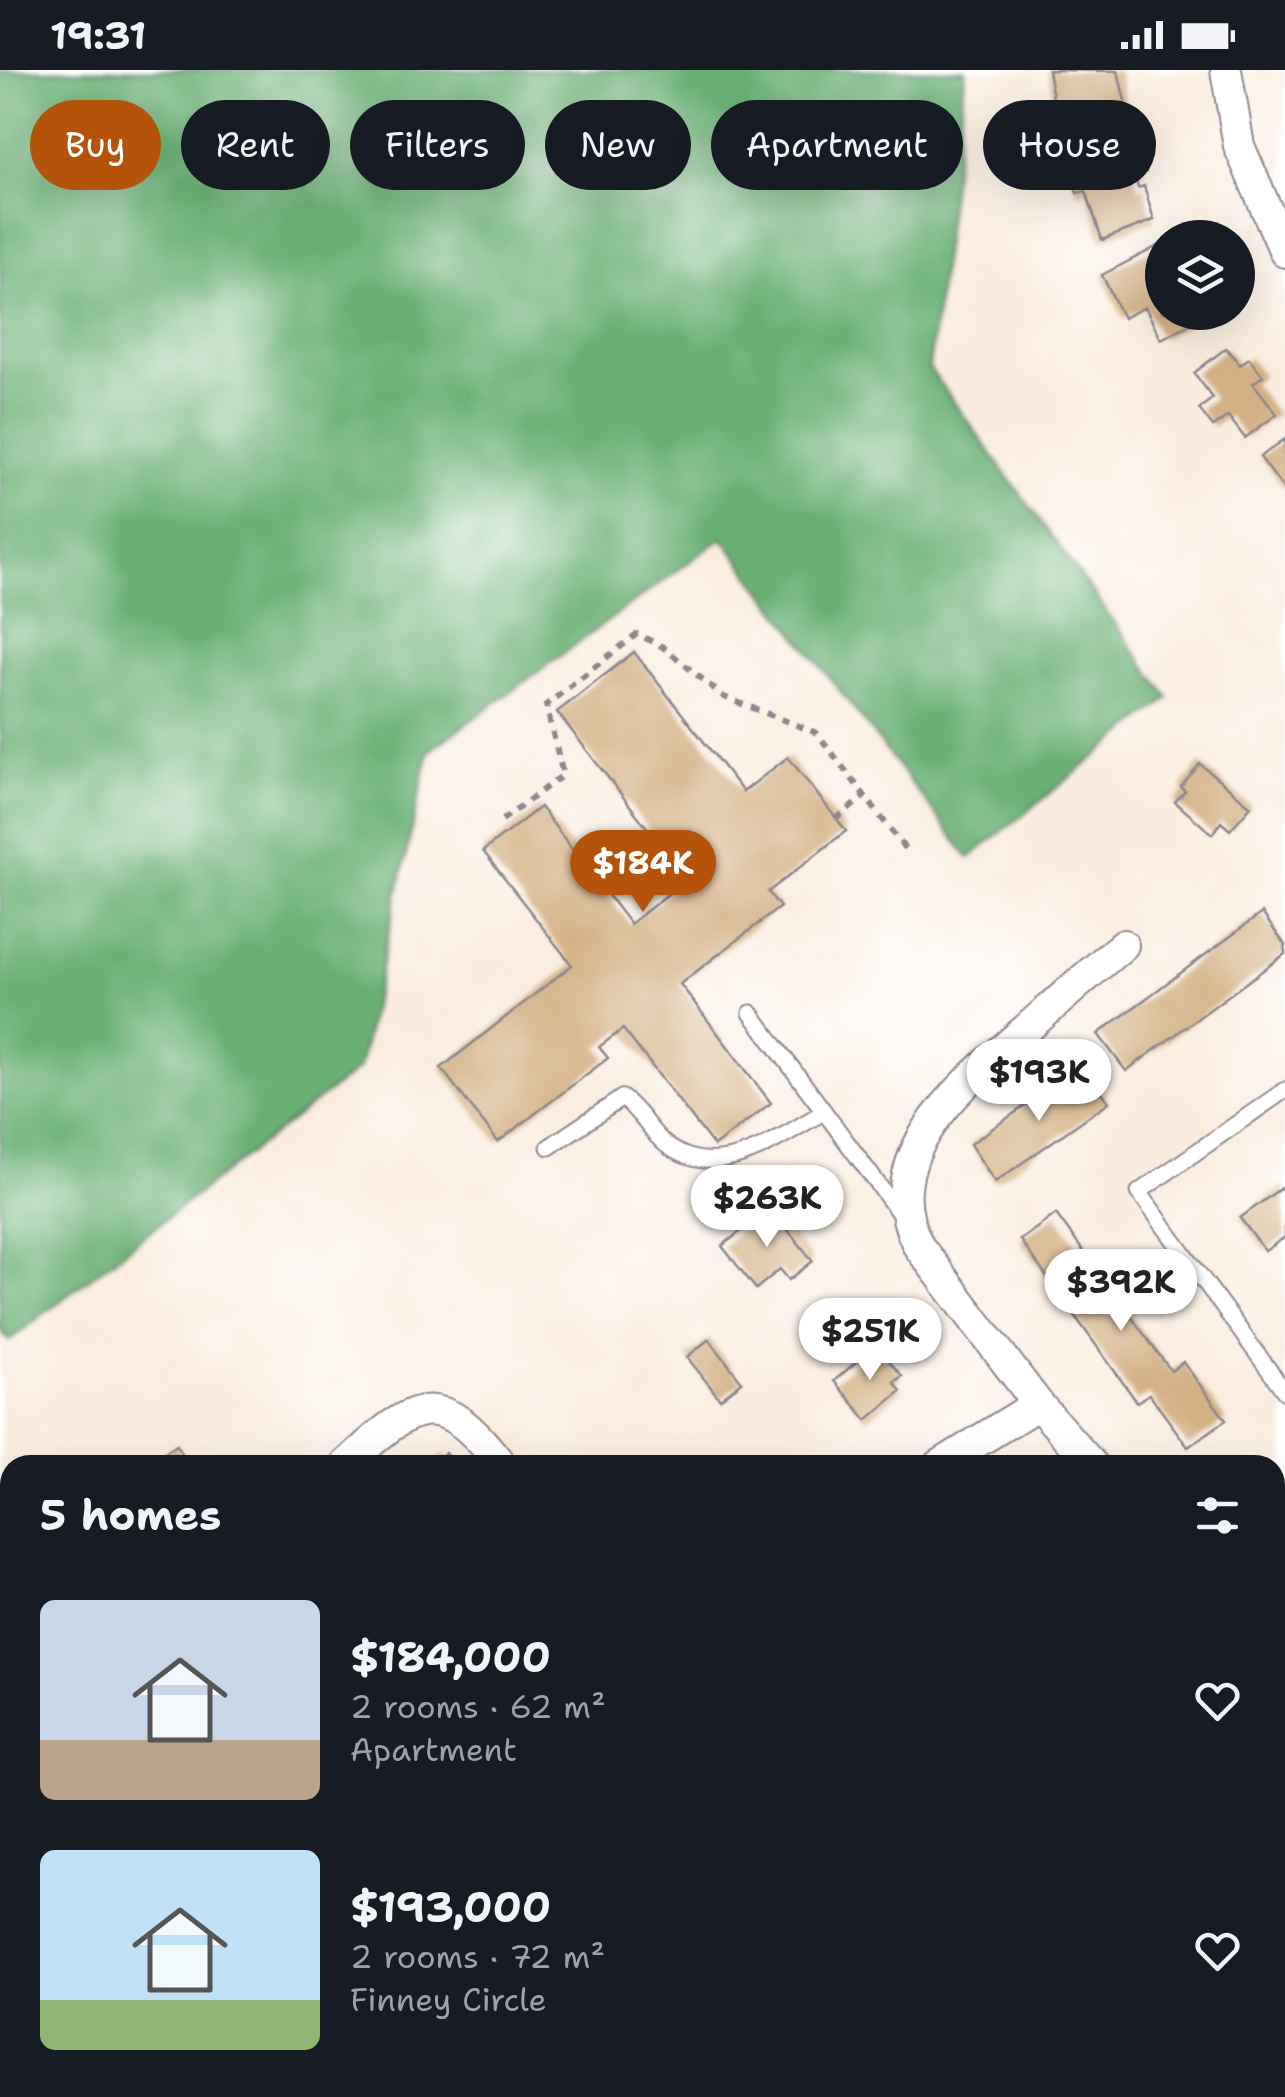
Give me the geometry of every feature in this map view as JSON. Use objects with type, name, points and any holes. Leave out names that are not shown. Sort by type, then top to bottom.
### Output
[{"type":"street","points":[[1226,70],[1240,146],[1285,252]]},
{"type":"street","points":[[1083,1455],[1038,1404],[919,1246],[906,1222],[907,1178],[938,1113],[963,1084],[1123,944]]},
{"type":"street","points":[[956,1455],[1038,1404]]},
{"type":"street","points":[[359,1455],[420,1410],[438,1408],[456,1417],[492,1455]]},
{"type":"lane","points":[[751,1012],[906,1222]]},
{"type":"lane","points":[[1285,1090],[1139,1192],[1285,1392]]},
{"type":"lane","points":[[549,1147],[622,1098],[664,1144],[689,1158],[714,1163],[740,1158],[824,1112]]},
{"type":"path","points":[[502,820],[563,775],[546,705],[637,634],[663,648],[724,697],[817,733],[906,850]]},
{"type":"path","points":[[836,818],[865,796]]},
{"type":"green space","points":[[0,70],[966,70],[962,100],[711,100],[711,190],[951,190],[929,368],[1169,698],[969,858],[722,538],[429,751],[359,1068],[9,1341],[0,1329]]},
{"type":"building","points":[[1048,70],[1118,71],[1125,100],[1053,100]]},
{"type":"building","points":[[1076,190],[1145,190],[1154,220],[1145,220],[1145,223],[1102,240],[1086,191]]},
{"type":"building","points":[[1145,253],[1145,307],[1123,318],[1102,275]]},
{"type":"building","points":[[1156,330],[1178,330],[1161,339]]},
{"type":"building","points":[[1226,348],[1240,365],[1249,358],[1263,376],[1253,383],[1277,414],[1245,438],[1228,416],[1213,427],[1199,409],[1213,398],[1194,373]]},
{"type":"building","points":[[1285,439],[1285,491],[1260,457]]},
{"type":"building","points":[[634,652],[743,792],[788,757],[846,831],[768,892],[780,907],[680,984],[771,1103],[714,1146],[623,1029],[599,1047],[608,1058],[498,1142],[441,1068],[572,965],[483,851],[540,807],[630,924],[687,879],[557,712]]},
{"type":"building","points":[[1200,764],[1251,806],[1230,830],[1221,822],[1212,834],[1175,802],[1185,791],[1181,787]]},
{"type":"building","points":[[1262,913],[1285,945],[1285,954],[1126,1071],[1098,1034]]},
{"type":"building","points":[[1083,1066],[1109,1102],[995,1182],[970,1144]]},
{"type":"building","points":[[1285,1185],[1285,1237],[1265,1251],[1240,1218]]},
{"type":"building","points":[[770,1208],[813,1261],[789,1280],[780,1269],[756,1289],[722,1246]]},
{"type":"building","points":[[1056,1214],[1171,1371],[1183,1362],[1226,1420],[1188,1447],[1149,1394],[1137,1402],[1020,1240]]},
{"type":"building","points":[[709,1339],[742,1382],[720,1399],[687,1357]]},
{"type":"building","points":[[879,1350],[902,1376],[894,1382],[901,1391],[867,1420],[834,1381],[869,1351],[873,1355]]},
{"type":"building","points":[[177,1445],[182,1455],[160,1455]]}]
